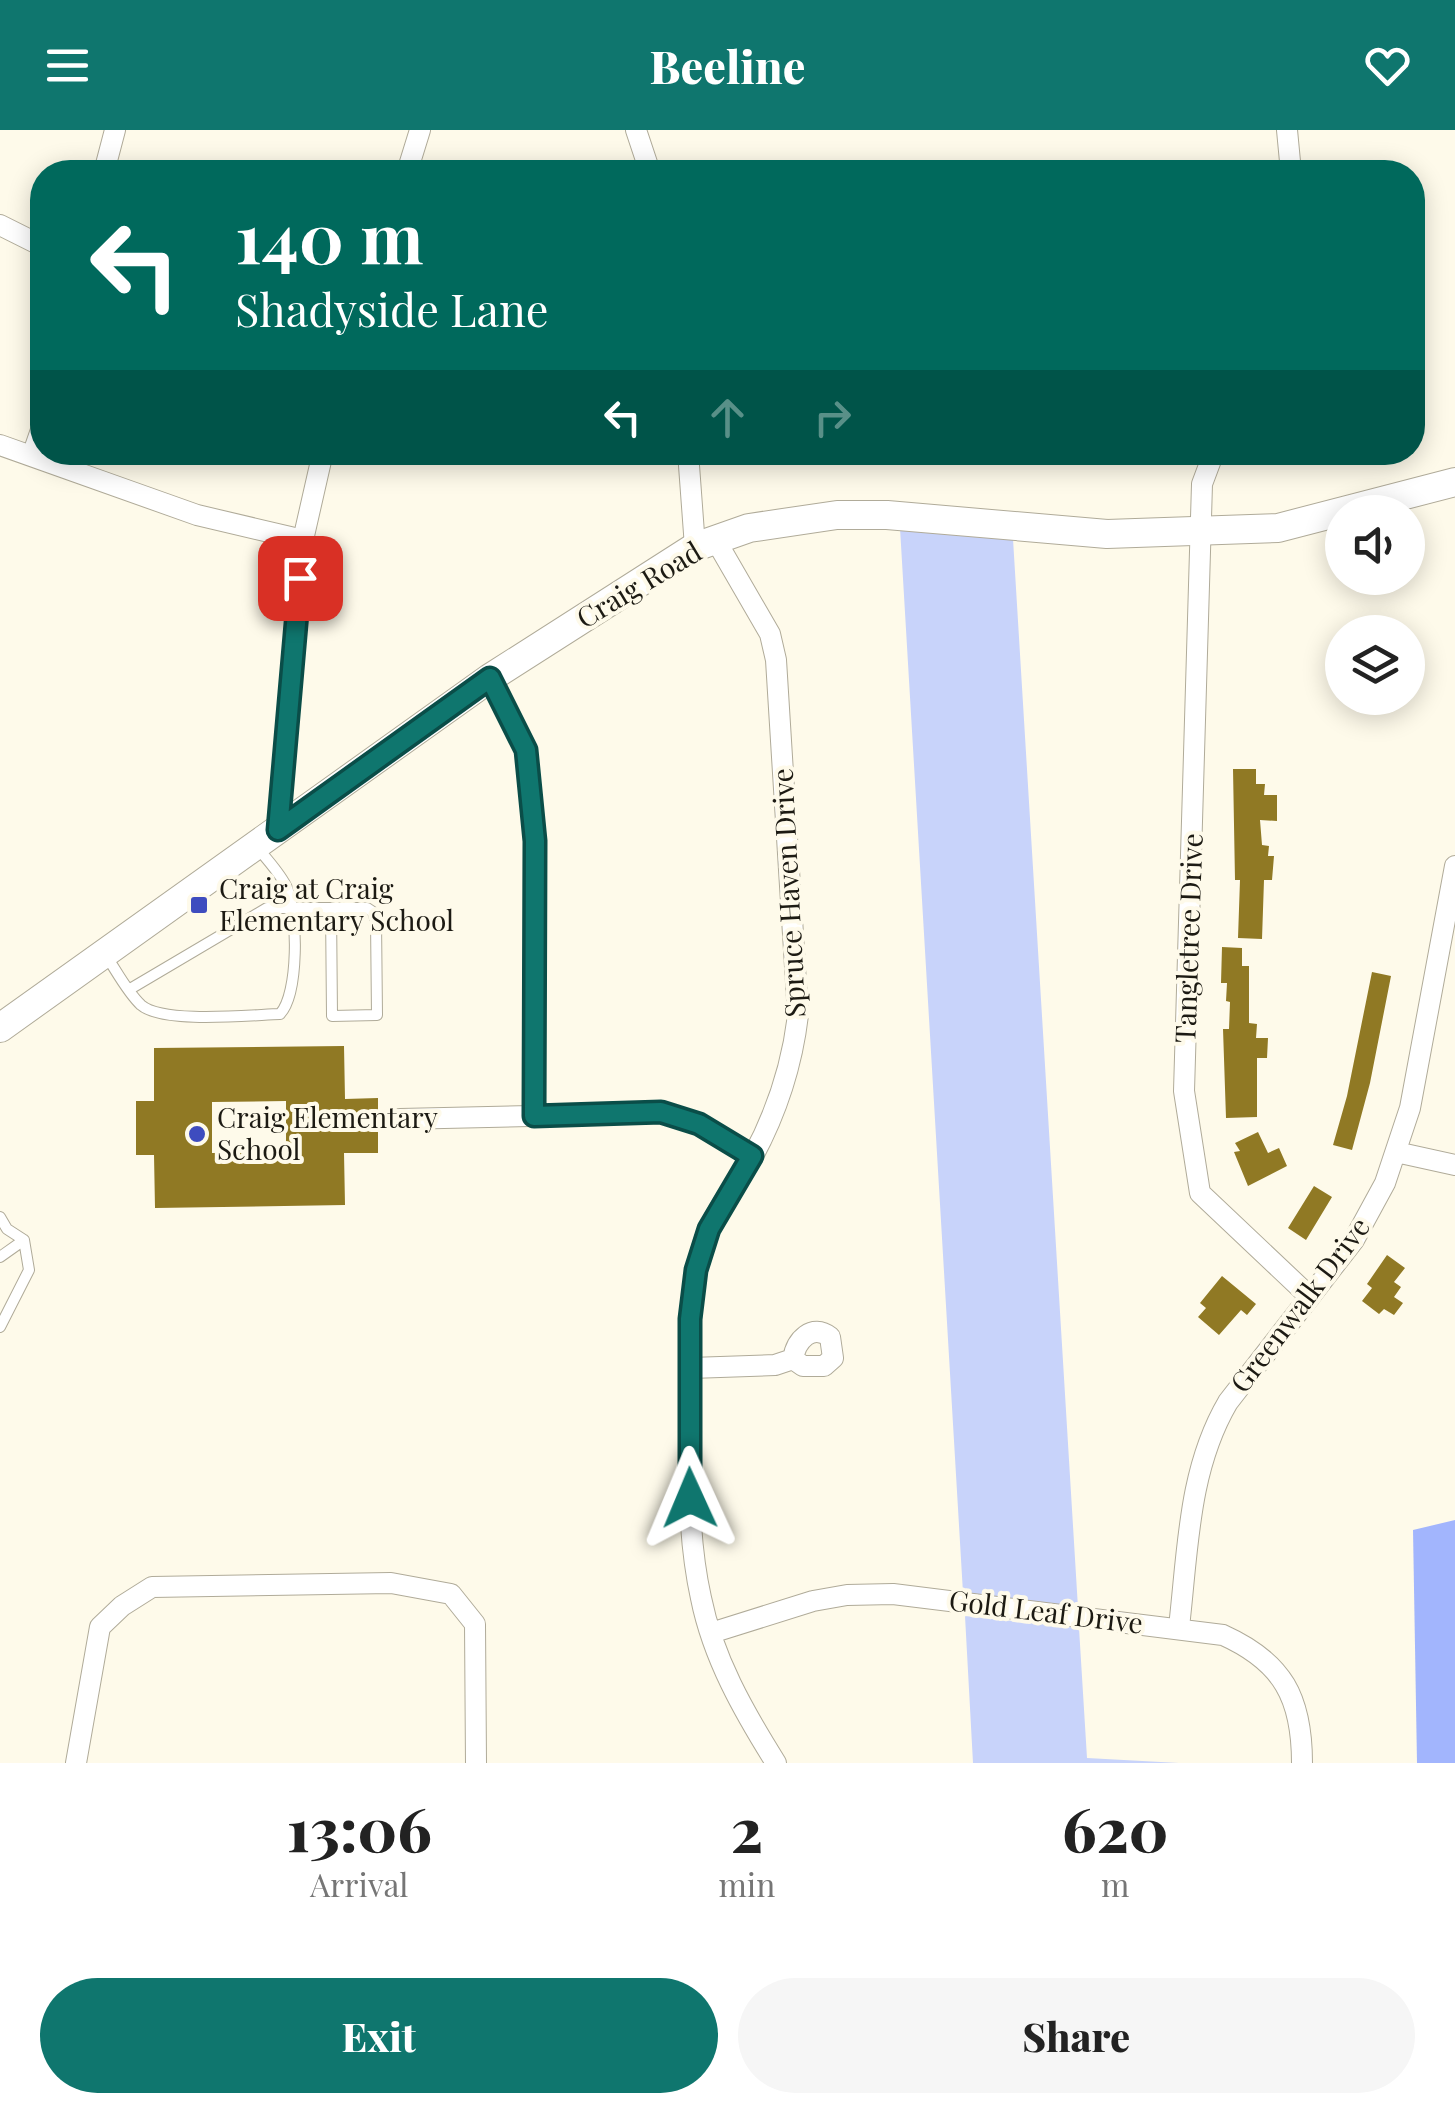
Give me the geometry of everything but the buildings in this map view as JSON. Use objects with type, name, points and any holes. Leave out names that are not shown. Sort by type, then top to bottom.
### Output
[{"type":"main road","name":"Craig Road","points":[[0,1028],[490,678],[705,543],[795,520],[863,515],[1107,534],[1278,528],[1455,482]]},
{"type":"street","points":[[107,160],[115,130]]},
{"type":"street","points":[[411,160],[420,130]]},
{"type":"street","points":[[636,130],[646,160]]},
{"type":"street","points":[[1287,130],[1290,160]]},
{"type":"street","points":[[0,226],[30,240]]},
{"type":"street","points":[[0,446],[30,455]]},
{"type":"street","points":[[57,465],[197,515],[303,540]]},
{"type":"street","points":[[267,837],[303,540],[320,465]]},
{"type":"street","points":[[690,465],[705,543]]},
{"type":"street","name":"Tangletree Drive","points":[[1209,465],[1202,484],[1184,1090],[1200,1193],[1310,1297]]},
{"type":"street","name":"Spruce Haven Drive","points":[[705,543],[770,634],[776,660],[798,1015],[794,1058],[776,1107],[709,1229],[696,1270],[690,1319],[691,1523],[701,1600],[711,1633],[748,1718],[776,1763]]},
{"type":"street","points":[[490,678],[526,750],[528,768],[535,841],[534,1116]]},
{"type":"street","name":"Greenwalk Drive","points":[[1179,1627],[1197,1476],[1212,1430],[1228,1402],[1354,1240],[1385,1183],[1410,1108],[1448,934],[1455,866]]},
{"type":"street","points":[[400,1119],[661,1112],[699,1124],[752,1156]]},
{"type":"street","points":[[1396,1152],[1455,1164]]},
{"type":"street","points":[[690,1368],[775,1365],[793,1359]]},
{"type":"street","points":[[76,1763],[100,1628],[122,1606],[152,1587],[391,1583],[451,1594],[474,1624],[476,1763]]},
{"type":"street","name":"Gold Leaf Drive","points":[[711,1633],[812,1601],[846,1595],[893,1594],[1223,1635],[1270,1662],[1288,1689],[1299,1714],[1302,1763]]},
{"type":"lane","points":[[104,953],[142,1005],[156,1013],[206,1017],[280,1014],[288,1005],[294,983],[292,908],[267,837]]},
{"type":"lane","points":[[130,989],[267,908],[331,908],[368,908],[376,920],[376,1015],[332,1016],[331,908]]},
{"type":"lane","points":[[0,1216],[8,1229],[24,1240],[29,1270],[0,1327]]},
{"type":"lane","points":[[0,1257],[24,1240]]},
{"type":"shaded area","points":[[900,528],[1013,539],[1078,1608],[963,1593]]},
{"type":"shaded area","points":[[1455,1520],[1455,1763],[1417,1763],[1413,1530]]},
{"type":"shaded area","points":[[965,1616],[1079,1628],[1087,1758],[1179,1763],[973,1763]]},
{"type":"place","name":"Craig at Craig Elementary School","points":[[199,905]]},
{"type":"place","name":"Craig Elementary School","points":[[197,1134]]},
{"type":"route","points":[[300,578],[278,830],[490,678],[526,750],[535,841],[534,1116],[661,1112],[699,1124],[752,1156],[709,1229],[696,1270],[690,1319],[690,1498]]}]
